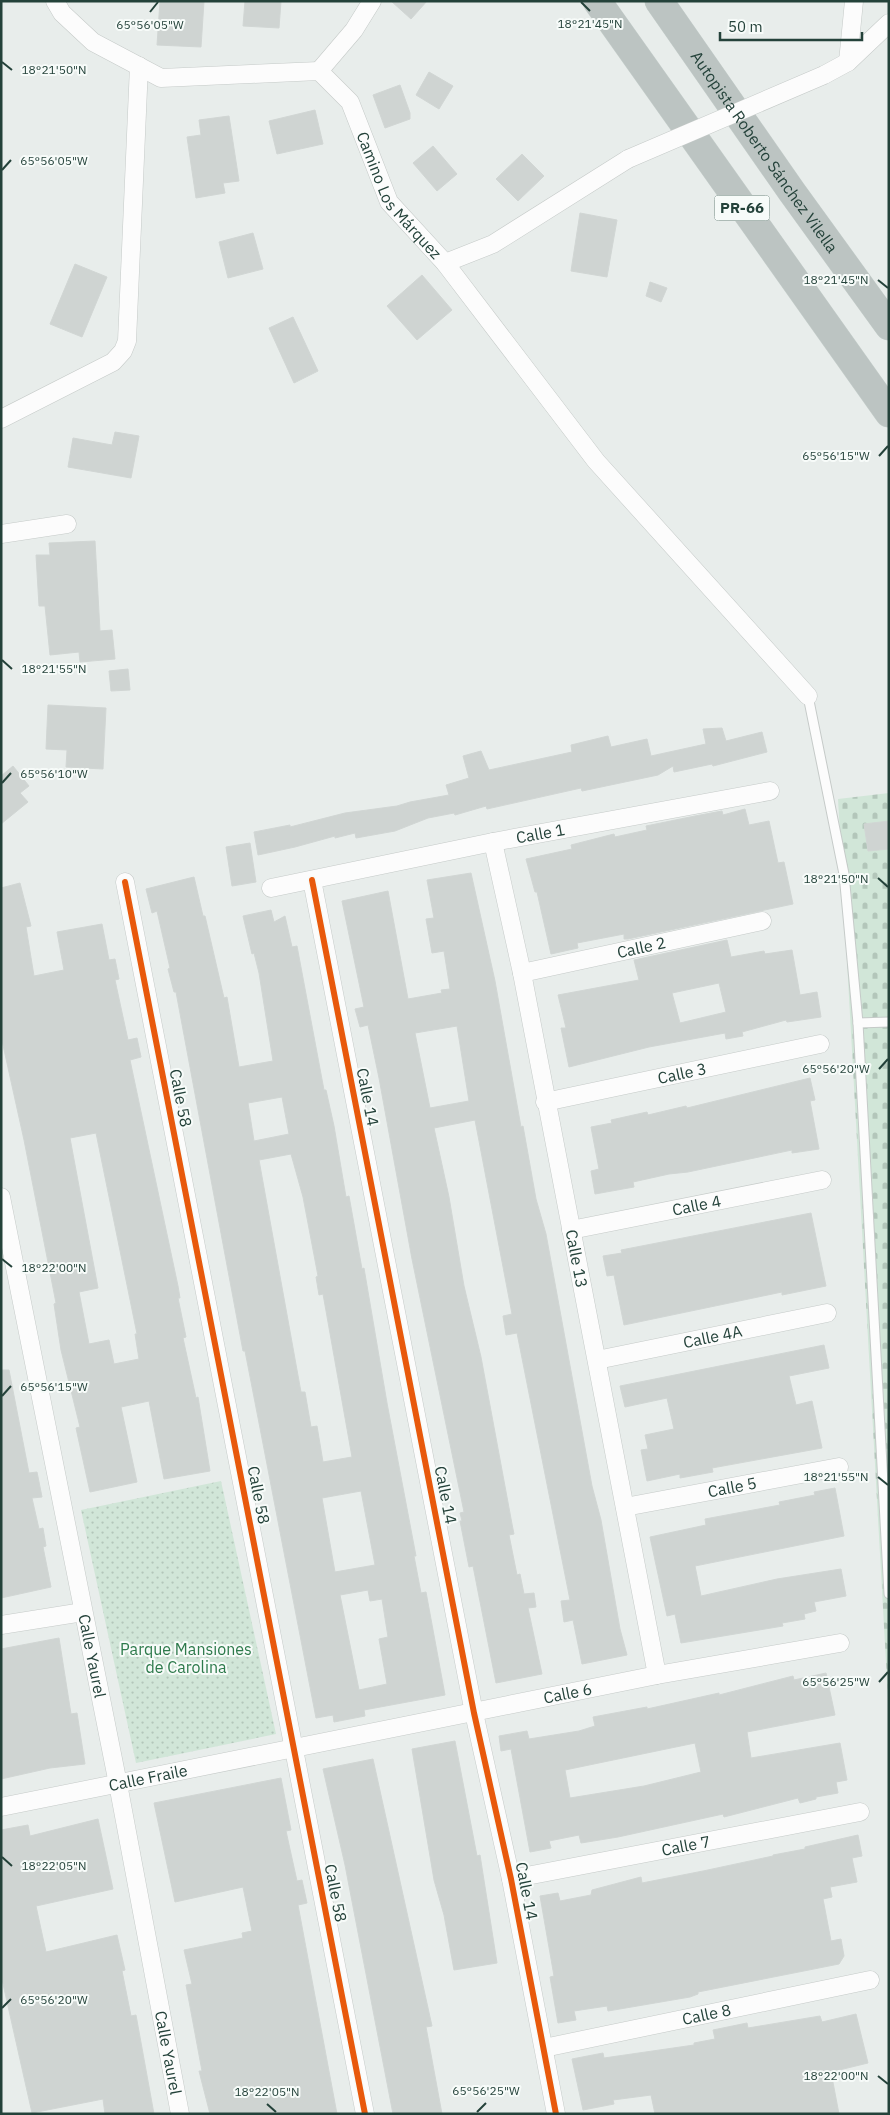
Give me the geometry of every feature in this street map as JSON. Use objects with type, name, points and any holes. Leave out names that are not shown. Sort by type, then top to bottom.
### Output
[{"type":"highway","name":"PR-66","points":[[597,1],[889,413]]},
{"type":"highway","name":"Autopista Roberto Sánchez Vilella","points":[[659,1],[792,192],[889,326]]},
{"type":"street","points":[[54,1],[62,13],[93,42],[161,78],[319,72],[354,30],[372,1]]},
{"type":"street","points":[[848,62],[854,1]]},
{"type":"street","name":"Camino Los Márquez","points":[[319,72],[350,102],[389,202],[445,263],[494,244],[628,159],[824,75],[848,62],[889,23]]},
{"type":"street","points":[[1,419],[114,362],[123,351],[126,341],[139,66]]},
{"type":"street","points":[[445,263],[596,460],[808,696]]},
{"type":"street","points":[[1,534],[67,524]]},
{"type":"street","name":"Calle 1","points":[[271,888],[493,842],[770,791]]},
{"type":"street","name":"Calle 13","points":[[493,842],[522,973],[545,1102],[597,1360],[657,1676]]},
{"type":"street","name":"Calle 14","points":[[312,880],[474,1713],[511,1879],[556,2114]]},
{"type":"street","name":"Calle 58","points":[[125,882],[365,2114]]},
{"type":"street","name":"Calle 2","points":[[522,973],[762,921]]},
{"type":"street","name":"Calle 3","points":[[545,1102],[820,1044]]},
{"type":"street","name":"Calle 4","points":[[571,1230],[822,1180]]},
{"type":"street","name":"Calle Yaurel","points":[[1,1197],[118,1784],[180,2114]]},
{"type":"street","name":"Calle 4A","points":[[597,1360],[828,1313]]},
{"type":"street","name":"Calle 5","points":[[625,1507],[839,1467]]},
{"type":"street","points":[[1,1624],[83,1612]]},
{"type":"street","name":"Calle 6","points":[[294,1749],[657,1676],[840,1643]]},
{"type":"street","name":"Calle Fraile","points":[[1,1807],[294,1749]]},
{"type":"street","name":"Calle 7","points":[[511,1879],[860,1812]]},
{"type":"street","name":"Calle 8","points":[[544,2048],[870,1980]]},
{"type":"lane","points":[[808,696],[844,874],[858,1023],[884,1442],[889,1594]]},
{"type":"lane","points":[[858,1023],[889,1022]]},
{"type":"green space","points":[[889,793],[889,1716],[838,799]]},
{"type":"green space","name":"Parque Mansiones de Carolina","points":[[221,1481],[276,1734],[136,1763],[81,1510]]},
{"type":"building","points":[[160,1],[204,1],[201,47],[157,45]]},
{"type":"building","points":[[245,1],[281,1],[279,28],[243,26]]},
{"type":"building","points":[[391,1],[427,1],[411,19]]},
{"type":"building","points":[[429,72],[453,86],[439,109],[416,95]]},
{"type":"building","points":[[400,85],[410,113],[410,119],[385,128],[373,95]]},
{"type":"building","points":[[315,110],[323,144],[277,154],[269,121]]},
{"type":"building","points":[[229,116],[239,181],[223,183],[225,193],[196,198],[187,137],[201,135],[199,120]]},
{"type":"building","points":[[433,146],[457,174],[437,191],[413,163]]},
{"type":"building","points":[[522,154],[544,176],[518,201],[496,179]]},
{"type":"building","points":[[580,213],[617,220],[607,277],[571,271]]},
{"type":"building","points":[[253,233],[263,269],[228,278],[219,242]]},
{"type":"building","points":[[75,264],[107,277],[82,337],[50,324]]},
{"type":"building","points":[[422,275],[452,310],[417,340],[387,306]]},
{"type":"building","points":[[650,282],[667,288],[661,302],[646,296]]},
{"type":"building","points":[[293,317],[318,371],[294,383],[269,328]]},
{"type":"building","points":[[115,432],[139,436],[131,478],[68,467],[73,438],[112,445]]},
{"type":"building","points":[[95,541],[100,631],[112,630],[115,659],[80,662],[79,652],[50,655],[45,606],[39,606],[36,555],[50,555],[49,543]]},
{"type":"building","points":[[128,669],[130,690],[111,691],[109,671]]},
{"type":"building","points":[[48,705],[106,708],[103,769],[66,767],[67,750],[46,749]]},
{"type":"building","points":[[722,728],[726,741],[762,732],[767,752],[713,766],[712,764],[674,772],[673,766],[658,775],[582,791],[581,788],[487,809],[486,806],[455,815],[454,813],[428,818],[395,831],[356,838],[355,833],[335,838],[335,836],[258,855],[254,832],[290,825],[290,827],[345,813],[397,806],[449,795],[446,785],[469,778],[463,756],[481,751],[489,770],[572,752],[571,745],[608,736],[611,747],[647,739],[651,756],[706,744],[703,729]]},
{"type":"building","points":[[13,766],[29,786],[20,793],[28,802],[1,824],[1,776]]},
{"type":"building","points":[[745,809],[749,825],[769,821],[778,863],[784,862],[793,904],[628,939],[624,939],[624,934],[577,943],[578,948],[551,954],[537,892],[535,892],[526,859],[572,849],[571,845],[614,834],[615,837],[647,830],[646,826],[722,811],[723,815]]},
{"type":"building","points":[[889,821],[889,849],[868,851],[864,824]]},
{"type":"building","points":[[250,843],[256,882],[232,886],[226,847]]},
{"type":"building","points":[[471,873],[495,981],[521,1127],[523,1126],[536,1199],[546,1234],[592,1486],[601,1520],[620,1629],[627,1655],[582,1664],[573,1620],[564,1622],[561,1601],[570,1600],[517,1333],[506,1335],[503,1316],[512,1314],[475,1120],[434,1128],[449,1197],[464,1286],[481,1357],[514,1534],[509,1535],[517,1575],[520,1574],[524,1594],[534,1593],[536,1607],[528,1608],[542,1674],[496,1683],[473,1566],[469,1567],[460,1521],[462,1521],[460,1513],[464,1512],[412,1259],[368,1025],[360,1027],[355,1009],[364,1007],[342,901],[388,891],[408,999],[442,993],[441,990],[450,989],[444,951],[432,953],[426,919],[434,918],[427,880]],"holes":[[[457,1026],[469,1101],[430,1108],[415,1033]]]},
{"type":"building","points":[[194,877],[224,998],[227,997],[239,1067],[273,1061],[259,973],[254,953],[252,954],[243,916],[271,910],[274,922],[285,916],[292,947],[297,946],[324,1090],[326,1090],[334,1126],[346,1197],[349,1196],[362,1269],[364,1268],[421,1593],[426,1592],[445,1695],[364,1710],[365,1716],[334,1722],[333,1715],[316,1718],[245,1351],[243,1351],[176,992],[174,992],[168,969],[170,968],[157,911],[152,913],[146,889]],"holes":[[[282,1097],[289,1134],[254,1141],[248,1103]],[[291,1154],[303,1197],[318,1276],[316,1277],[319,1295],[323,1294],[352,1457],[323,1462],[317,1426],[311,1427],[305,1392],[301,1392],[259,1160]],[[361,1491],[375,1565],[335,1572],[322,1498]],[[368,1590],[370,1601],[382,1599],[388,1637],[379,1639],[387,1684],[359,1690],[340,1595]]]},
{"type":"building","points":[[20,883],[31,926],[26,927],[34,976],[64,970],[57,932],[102,924],[109,960],[115,959],[119,979],[115,980],[128,1040],[137,1038],[141,1057],[130,1060],[178,1286],[180,1298],[178,1298],[186,1337],[183,1338],[196,1398],[198,1397],[210,1471],[164,1479],[149,1401],[121,1407],[137,1482],[90,1492],[76,1428],[80,1427],[61,1350],[54,1304],[56,1303],[24,1140],[1,1036],[1,888]],"holes":[[[96,1133],[137,1334],[135,1334],[139,1359],[114,1364],[109,1340],[89,1344],[79,1292],[98,1288],[70,1138]]]},
{"type":"building","points":[[727,940],[731,957],[764,951],[765,954],[792,950],[800,995],[817,992],[821,1017],[787,1022],[786,1020],[742,1032],[743,1036],[726,1039],[725,1033],[649,1047],[569,1067],[561,1028],[566,1028],[558,995],[639,980],[634,960]],"holes":[[[719,983],[726,1012],[680,1023],[672,993]]]},
{"type":"building","points":[[810,1078],[815,1100],[810,1101],[819,1149],[792,1153],[792,1150],[688,1172],[669,1174],[633,1182],[634,1187],[595,1194],[591,1171],[599,1169],[591,1127],[612,1123],[611,1120],[647,1112],[648,1115],[686,1106],[687,1108]]},
{"type":"building","points":[[811,1213],[826,1286],[782,1295],[782,1292],[624,1325],[614,1275],[607,1276],[603,1256],[622,1253],[621,1250]]},
{"type":"building","points":[[824,1345],[829,1368],[789,1376],[796,1405],[812,1401],[822,1448],[712,1468],[713,1472],[680,1478],[680,1474],[647,1481],[641,1450],[648,1449],[645,1435],[674,1429],[667,1398],[625,1407],[620,1386]]},
{"type":"building","points":[[1,1370],[9,1370],[29,1473],[37,1472],[42,1497],[32,1498],[39,1529],[43,1528],[46,1546],[43,1547],[51,1587],[1,1598]]},
{"type":"building","points":[[835,1488],[844,1536],[695,1566],[701,1596],[777,1579],[841,1569],[846,1596],[814,1602],[816,1611],[804,1614],[805,1619],[782,1623],[783,1626],[681,1643],[675,1614],[667,1616],[650,1537],[706,1525],[705,1519],[780,1505],[779,1502],[815,1495],[814,1492]]},
{"type":"building","points":[[59,1638],[71,1714],[77,1713],[85,1764],[50,1768],[1,1779],[1,1649]]},
{"type":"building","points":[[826,1673],[835,1715],[747,1732],[751,1758],[840,1743],[847,1780],[836,1782],[838,1793],[816,1797],[816,1799],[800,1803],[798,1798],[724,1817],[723,1814],[618,1837],[581,1843],[579,1835],[549,1841],[551,1848],[530,1852],[511,1749],[501,1751],[499,1736],[527,1731],[529,1739],[579,1731],[595,1726],[593,1717],[647,1707],[647,1709],[719,1693],[719,1695],[793,1676],[794,1680]],"holes":[[[695,1743],[701,1772],[644,1786],[570,1798],[565,1770]]]},
{"type":"building","points":[[455,1741],[477,1856],[480,1855],[497,1963],[454,1970],[444,1915],[434,1880],[412,1749]]},
{"type":"building","points":[[373,1759],[432,2026],[426,2027],[442,2114],[393,2114],[345,1865],[323,1769]]},
{"type":"building","points":[[281,1778],[291,1830],[286,1831],[297,1881],[302,1880],[307,1903],[298,1905],[337,2114],[210,2114],[199,2071],[202,2071],[186,1985],[192,1984],[184,1950],[243,1938],[242,1933],[252,1931],[243,1887],[175,1902],[154,1803]]},
{"type":"building","points":[[98,1819],[113,1889],[36,1906],[46,1952],[117,1935],[125,1970],[122,1971],[131,2016],[136,2015],[154,2114],[105,2114],[103,2099],[32,2113],[1,1975],[1,1830],[28,1825],[30,1836]]},
{"type":"building","points":[[858,1835],[862,1856],[852,1858],[857,1882],[830,1887],[832,1897],[823,1899],[831,1941],[841,1939],[844,1956],[839,1964],[698,1992],[698,1994],[690,1997],[608,2011],[607,2006],[574,2011],[576,2020],[558,2023],[550,1977],[554,1976],[540,1896],[558,1893],[560,1901],[591,1895],[592,1890],[641,1877],[642,1883],[805,1849],[805,1847]]},
{"type":"building","points":[[856,2014],[868,2063],[831,2072],[839,2114],[655,2114],[651,2095],[613,2100],[614,2104],[583,2110],[572,2059],[603,2053],[604,2058],[694,2045],[694,2043],[715,2039],[713,2030],[747,2023],[748,2028],[820,2016],[822,2022]]},
{"type":"cycle path","points":[[312,880],[474,1713],[511,1879],[556,2114]]},
{"type":"cycle path","points":[[125,882],[365,2114]]}]
